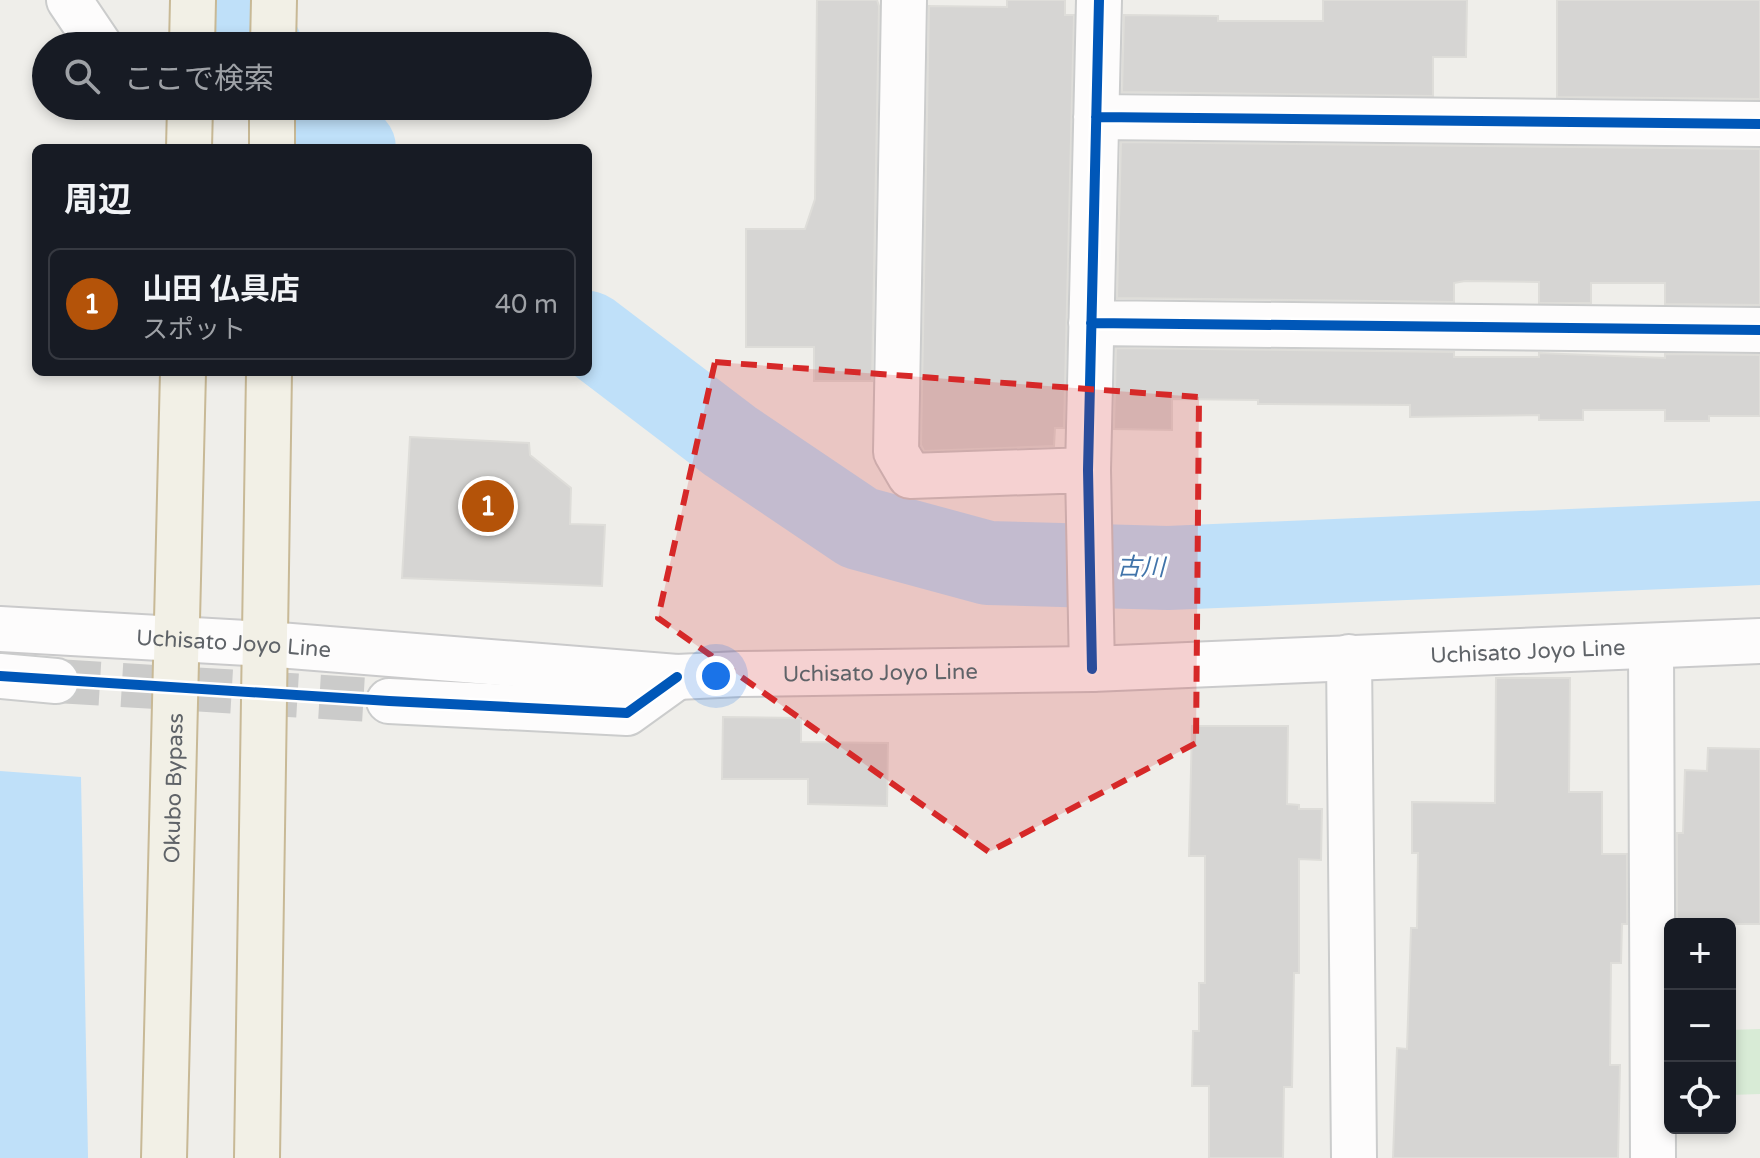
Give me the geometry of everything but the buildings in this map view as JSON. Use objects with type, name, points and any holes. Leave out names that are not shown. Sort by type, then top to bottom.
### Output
[{"type":"highway","points":[[192,32],[193,0]]},
{"type":"highway","name":"Okubo Bypass","points":[[164,1158],[183,376]]},
{"type":"highway","points":[[257,1158],[269,376]]},
{"type":"street","points":[[69,0],[91,32]]},
{"type":"street","points":[[904,0],[896,452],[910,476],[1088,483]]},
{"type":"street","points":[[1092,658],[1088,483],[1099,0]]},
{"type":"street","points":[[1096,117],[1760,124]]},
{"type":"street","points":[[1091,323],[1760,330]]},
{"type":"street","name":"Uchisato Joyo Line","points":[[0,629],[266,644],[677,677],[1092,658],[1349,657],[1760,641]]},
{"type":"street","points":[[1651,647],[1653,1158]]},
{"type":"street","points":[[1349,657],[1354,1158]]},
{"type":"street","points":[[0,676],[56,681]]},
{"type":"street","points":[[389,701],[627,713],[677,677]]},
{"type":"highlighted area","points":[[715,362],[1199,397],[1196,743],[989,852],[658,618]]},
{"type":"green space","points":[[1760,1029],[1760,1094],[1736,1095],[1736,1030]]},
{"type":"water","points":[[0,771],[81,777],[88,1158],[0,1158]]},
{"type":"waterway","name":"古川","points":[[217,0],[247,32]]},
{"type":"waterway","name":"古川","points":[[328,120],[350,144]]},
{"type":"waterway","name":"古川","points":[[592,336],[730,441],[859,528],[988,563],[1168,568],[1760,543]]},
{"type":"tunnel","points":[[56,681],[389,701]]},
{"type":"cycle path","points":[[1092,669],[1088,470],[1099,0]]},
{"type":"cycle path","points":[[1096,117],[1760,124]]},
{"type":"cycle path","points":[[1091,323],[1760,330]]},
{"type":"cycle path","points":[[0,676],[627,713],[677,677]]},
{"type":"place","name":"山田 仏具店","points":[[488,506]]}]
